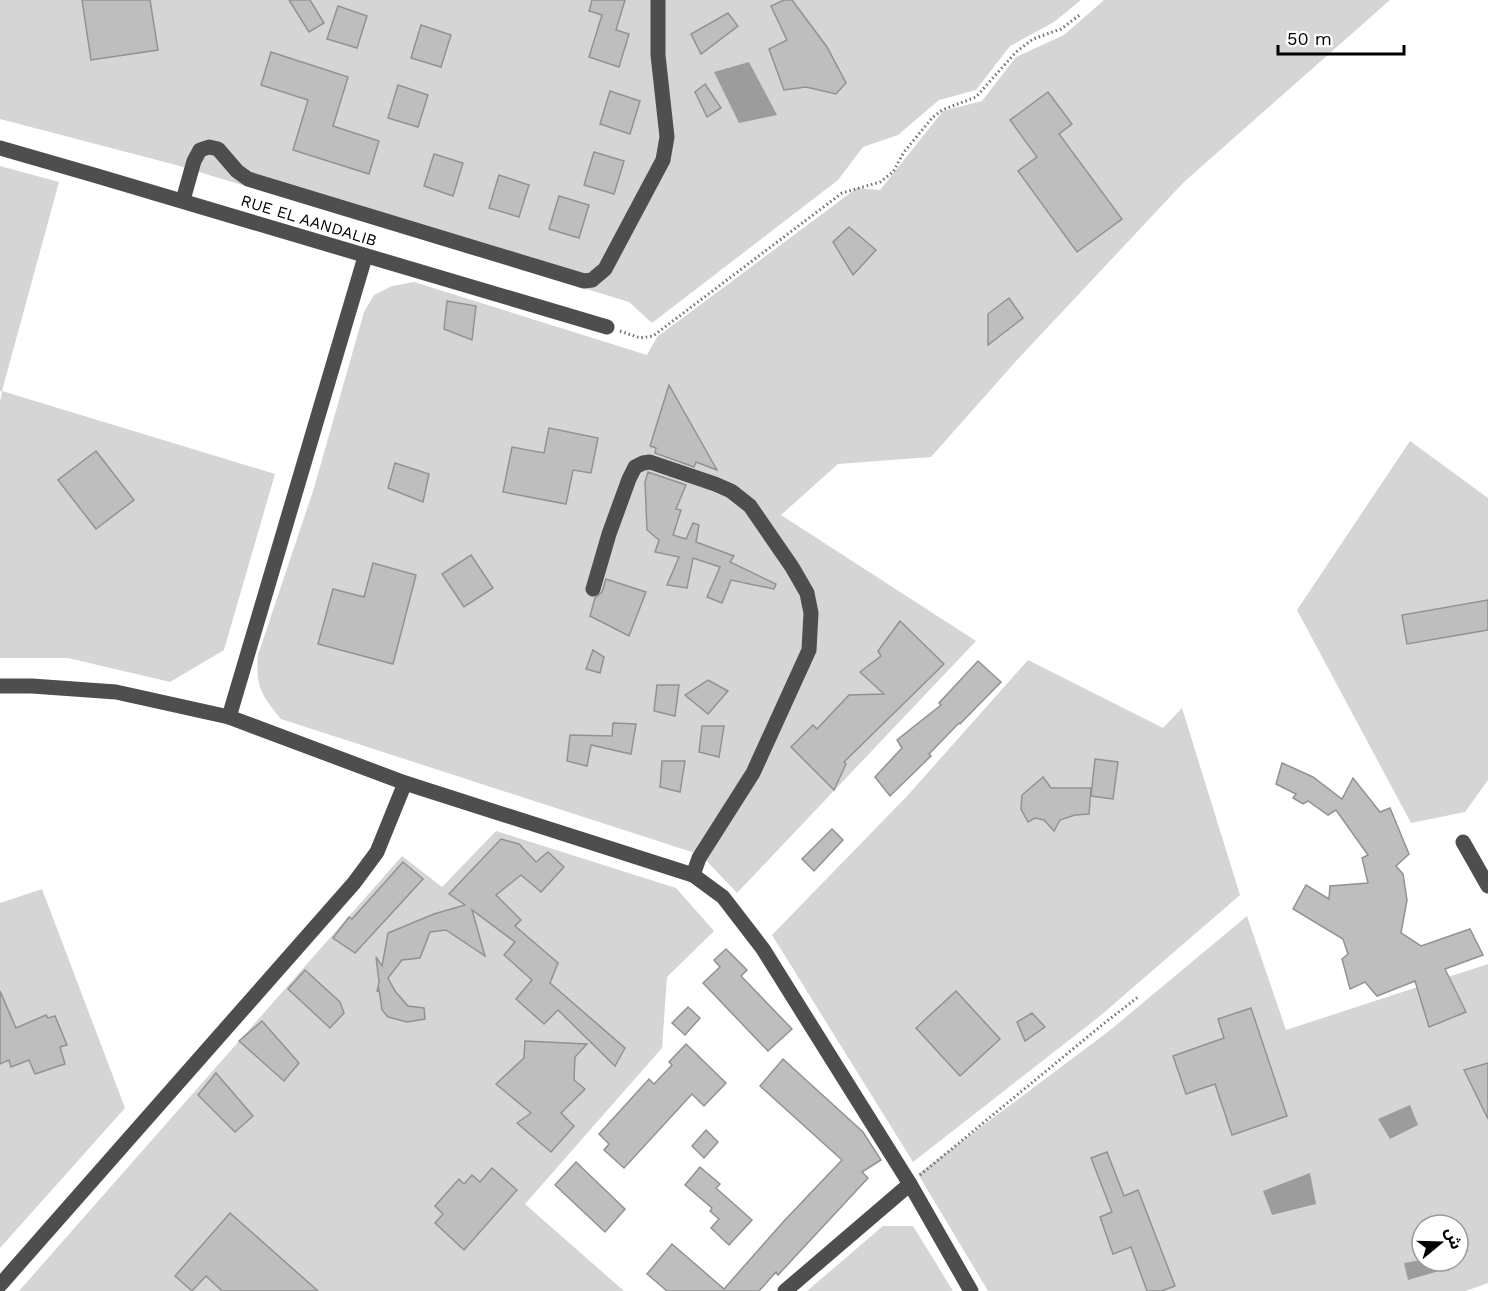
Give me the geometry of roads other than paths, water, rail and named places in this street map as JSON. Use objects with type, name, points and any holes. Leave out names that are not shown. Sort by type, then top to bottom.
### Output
[{"type":"street","points":[[183,200],[194,160],[200,150],[209,147],[218,149],[237,171],[248,179],[584,281],[592,280],[605,269],[666,151],[667,137],[656,17],[658,0]]},
{"type":"street","name":"RUE EL AANDALIB","points":[[0,148],[183,200],[365,257],[607,327]]},
{"type":"street","points":[[229,717],[365,257]]},
{"type":"street","points":[[593,589],[609,534],[629,479],[635,467],[650,462],[731,491],[750,506],[807,593],[811,613],[809,650],[753,773],[699,858],[693,875]]},
{"type":"street","points":[[0,686],[116,692],[229,717],[405,783],[693,875],[723,897],[763,949],[910,1184],[971,1291]]},
{"type":"street","points":[[0,1285],[354,883],[377,852],[405,783]]},
{"type":"street","points":[[1463,843],[1488,886]]},
{"type":"street","points":[[785,1291],[910,1184]]}]
